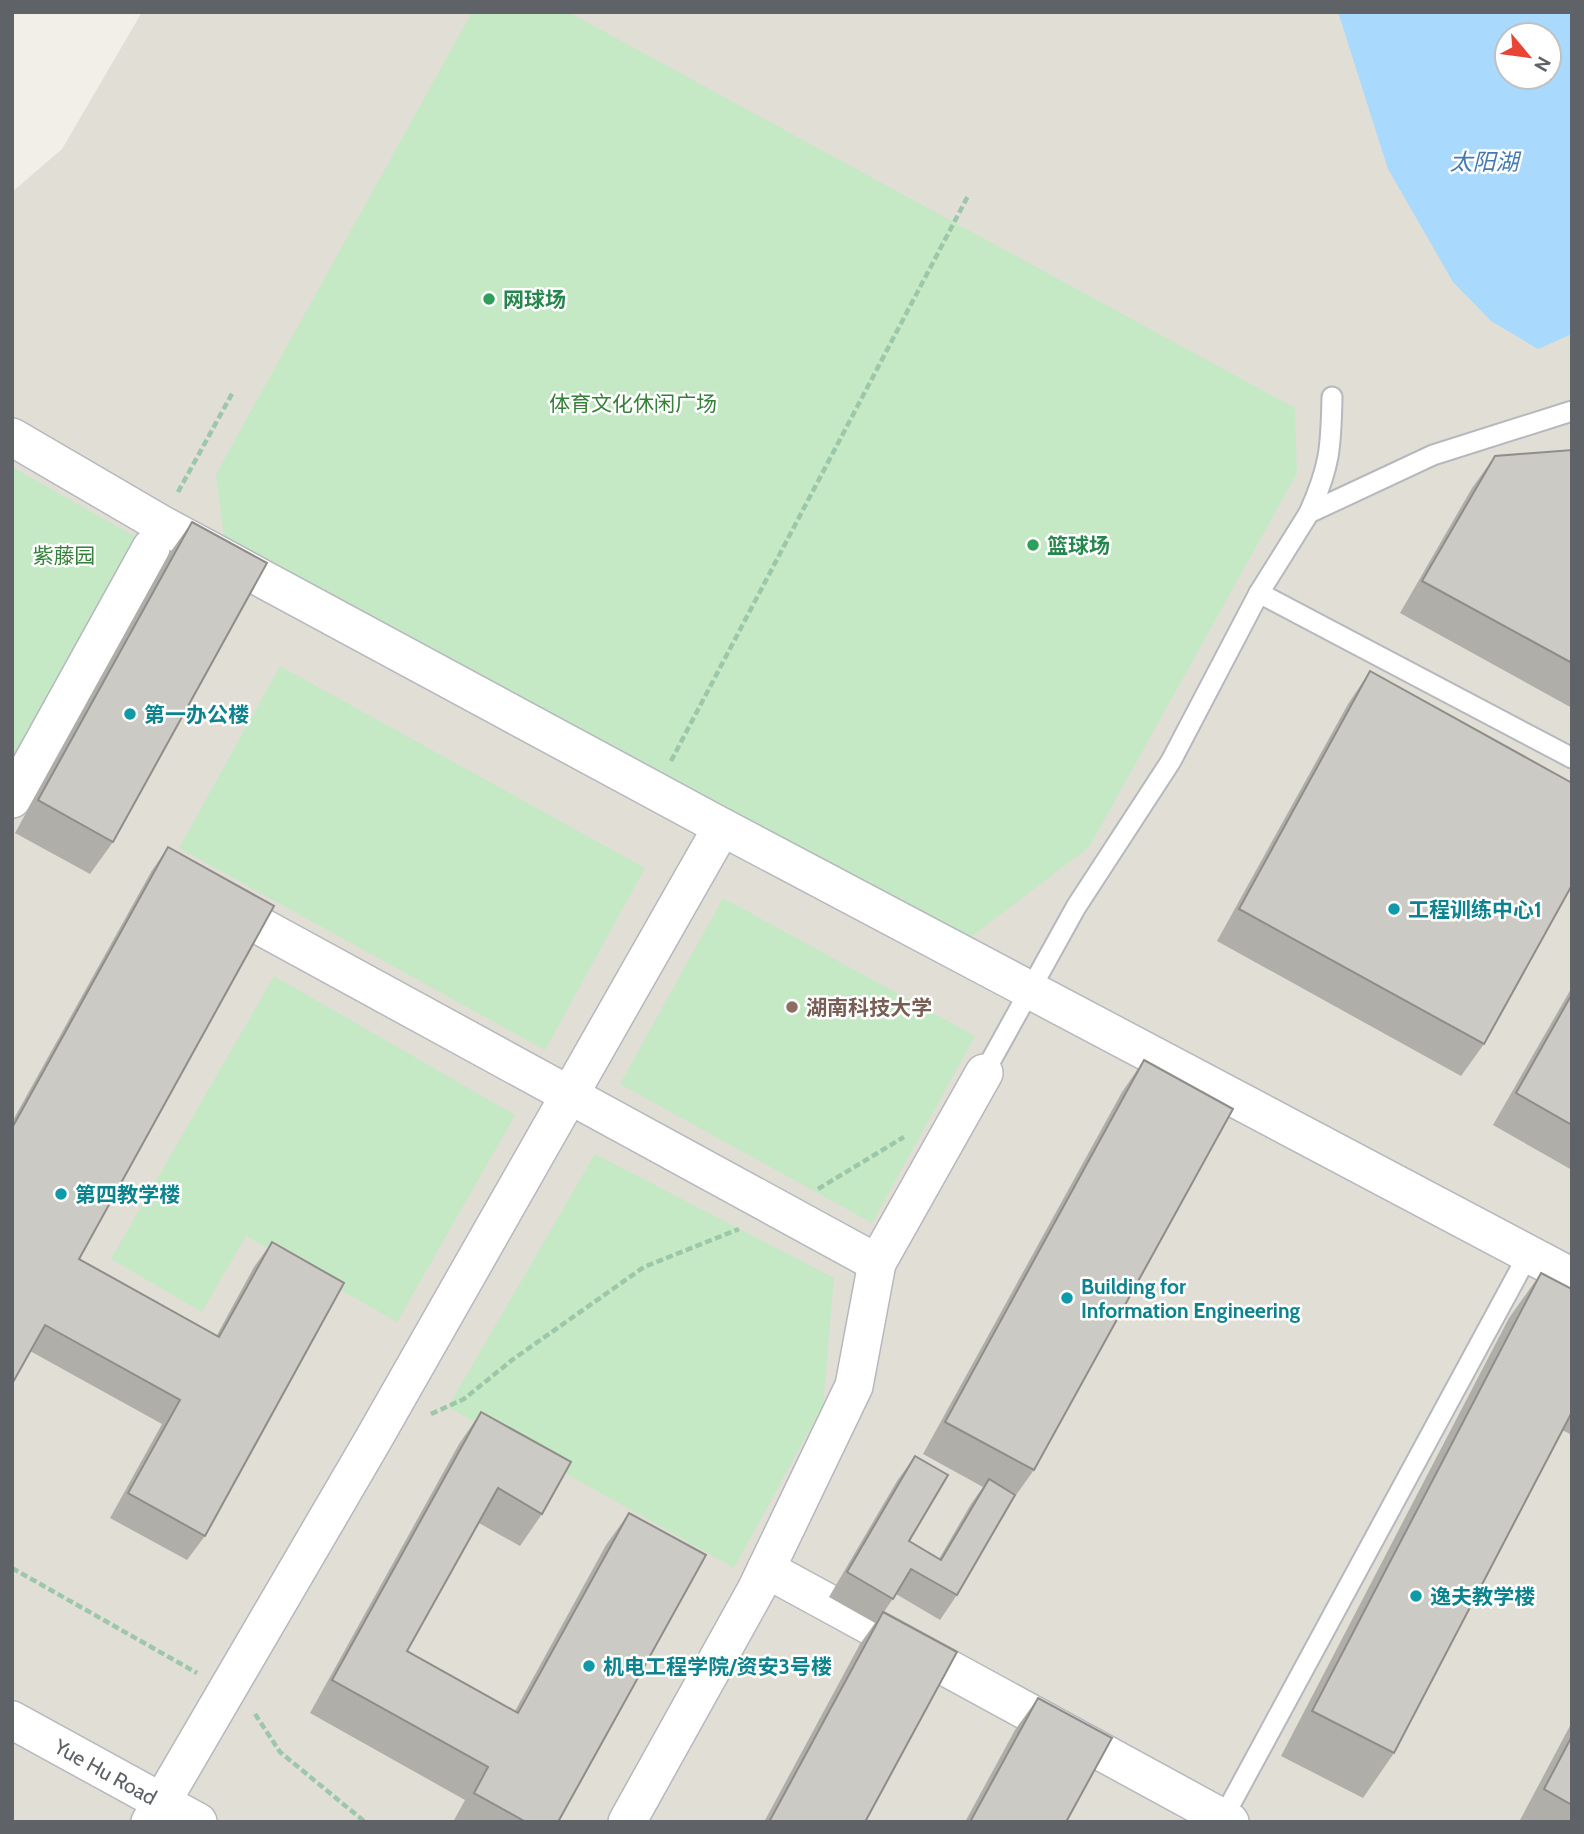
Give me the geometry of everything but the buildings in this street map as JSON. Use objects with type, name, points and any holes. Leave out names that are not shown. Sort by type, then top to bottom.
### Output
[{"type":"street","points":[[12,437],[156,536],[656,790],[1572,1277]]},
{"type":"street","points":[[12,799],[156,536]]},
{"type":"street","points":[[156,1812],[366,1452],[722,827]]},
{"type":"street","points":[[260,926],[877,1263]]},
{"type":"street","points":[[627,1822],[766,1569],[854,1386],[877,1263],[984,1073]]},
{"type":"street","points":[[766,1569],[1227,1820]]},
{"type":"street","name":"Yue Hu Road","points":[[12,1720],[156,1812],[198,1822]]},
{"type":"lane","points":[[984,1073],[1032,991],[1076,907],[1171,761],[1259,593],[1309,513],[1327,472],[1332,443],[1332,397]]},
{"type":"lane","points":[[1309,513],[1433,455],[1572,411]]},
{"type":"lane","points":[[1259,593],[1572,758]]},
{"type":"lane","points":[[1227,1820],[1528,1255]]},
{"type":"path","points":[[656,790],[969,194]]},
{"type":"path","points":[[156,536],[233,392]]},
{"type":"path","points":[[423,1418],[464,1399],[512,1360],[644,1266],[783,1212],[913,1131]]},
{"type":"shaded area","name":"湖南科技大学","points":[[142,12],[1572,12],[1572,1822],[12,1822],[12,192],[62,149]]},
{"type":"green space","name":"体育文化休闲广场","points":[[472,12],[568,12],[1295,408],[1297,473],[1089,847],[968,939],[224,536],[216,474]]},
{"type":"green space","name":"紫藤园","points":[[12,467],[136,537],[12,761]]},
{"type":"green space","points":[[280,666],[645,868],[545,1050],[179,848]]},
{"type":"green space","points":[[723,898],[975,1036],[872,1223],[620,1084]]},
{"type":"green space","points":[[274,976],[515,1115],[397,1322],[246,1236],[202,1312],[111,1259]]},
{"type":"green space","points":[[595,1154],[834,1278],[823,1405],[734,1568],[448,1407]]},
{"type":"water","name":"太阳湖","points":[[1338,12],[1572,12],[1572,334],[1538,349],[1491,321],[1453,282],[1388,169]]},
{"type":"place","name":"网球场","points":[[489,299]]},
{"type":"place","name":"篮球场","points":[[1033,545]]},
{"type":"place","name":"第一办公楼","points":[[130,714]]},
{"type":"place","name":"工程训练中心1","points":[[1394,909]]},
{"type":"place","name":"湖南科技大学","points":[[792,1007]]},
{"type":"place","name":"第四教学楼","points":[[61,1194]]},
{"type":"place","name":"Building for Information Engineering","points":[[1067,1298]]},
{"type":"place","name":"逸夫教学楼","points":[[1416,1596]]},
{"type":"place","name":"机电工程学院/资安3号楼","points":[[589,1666]]}]
